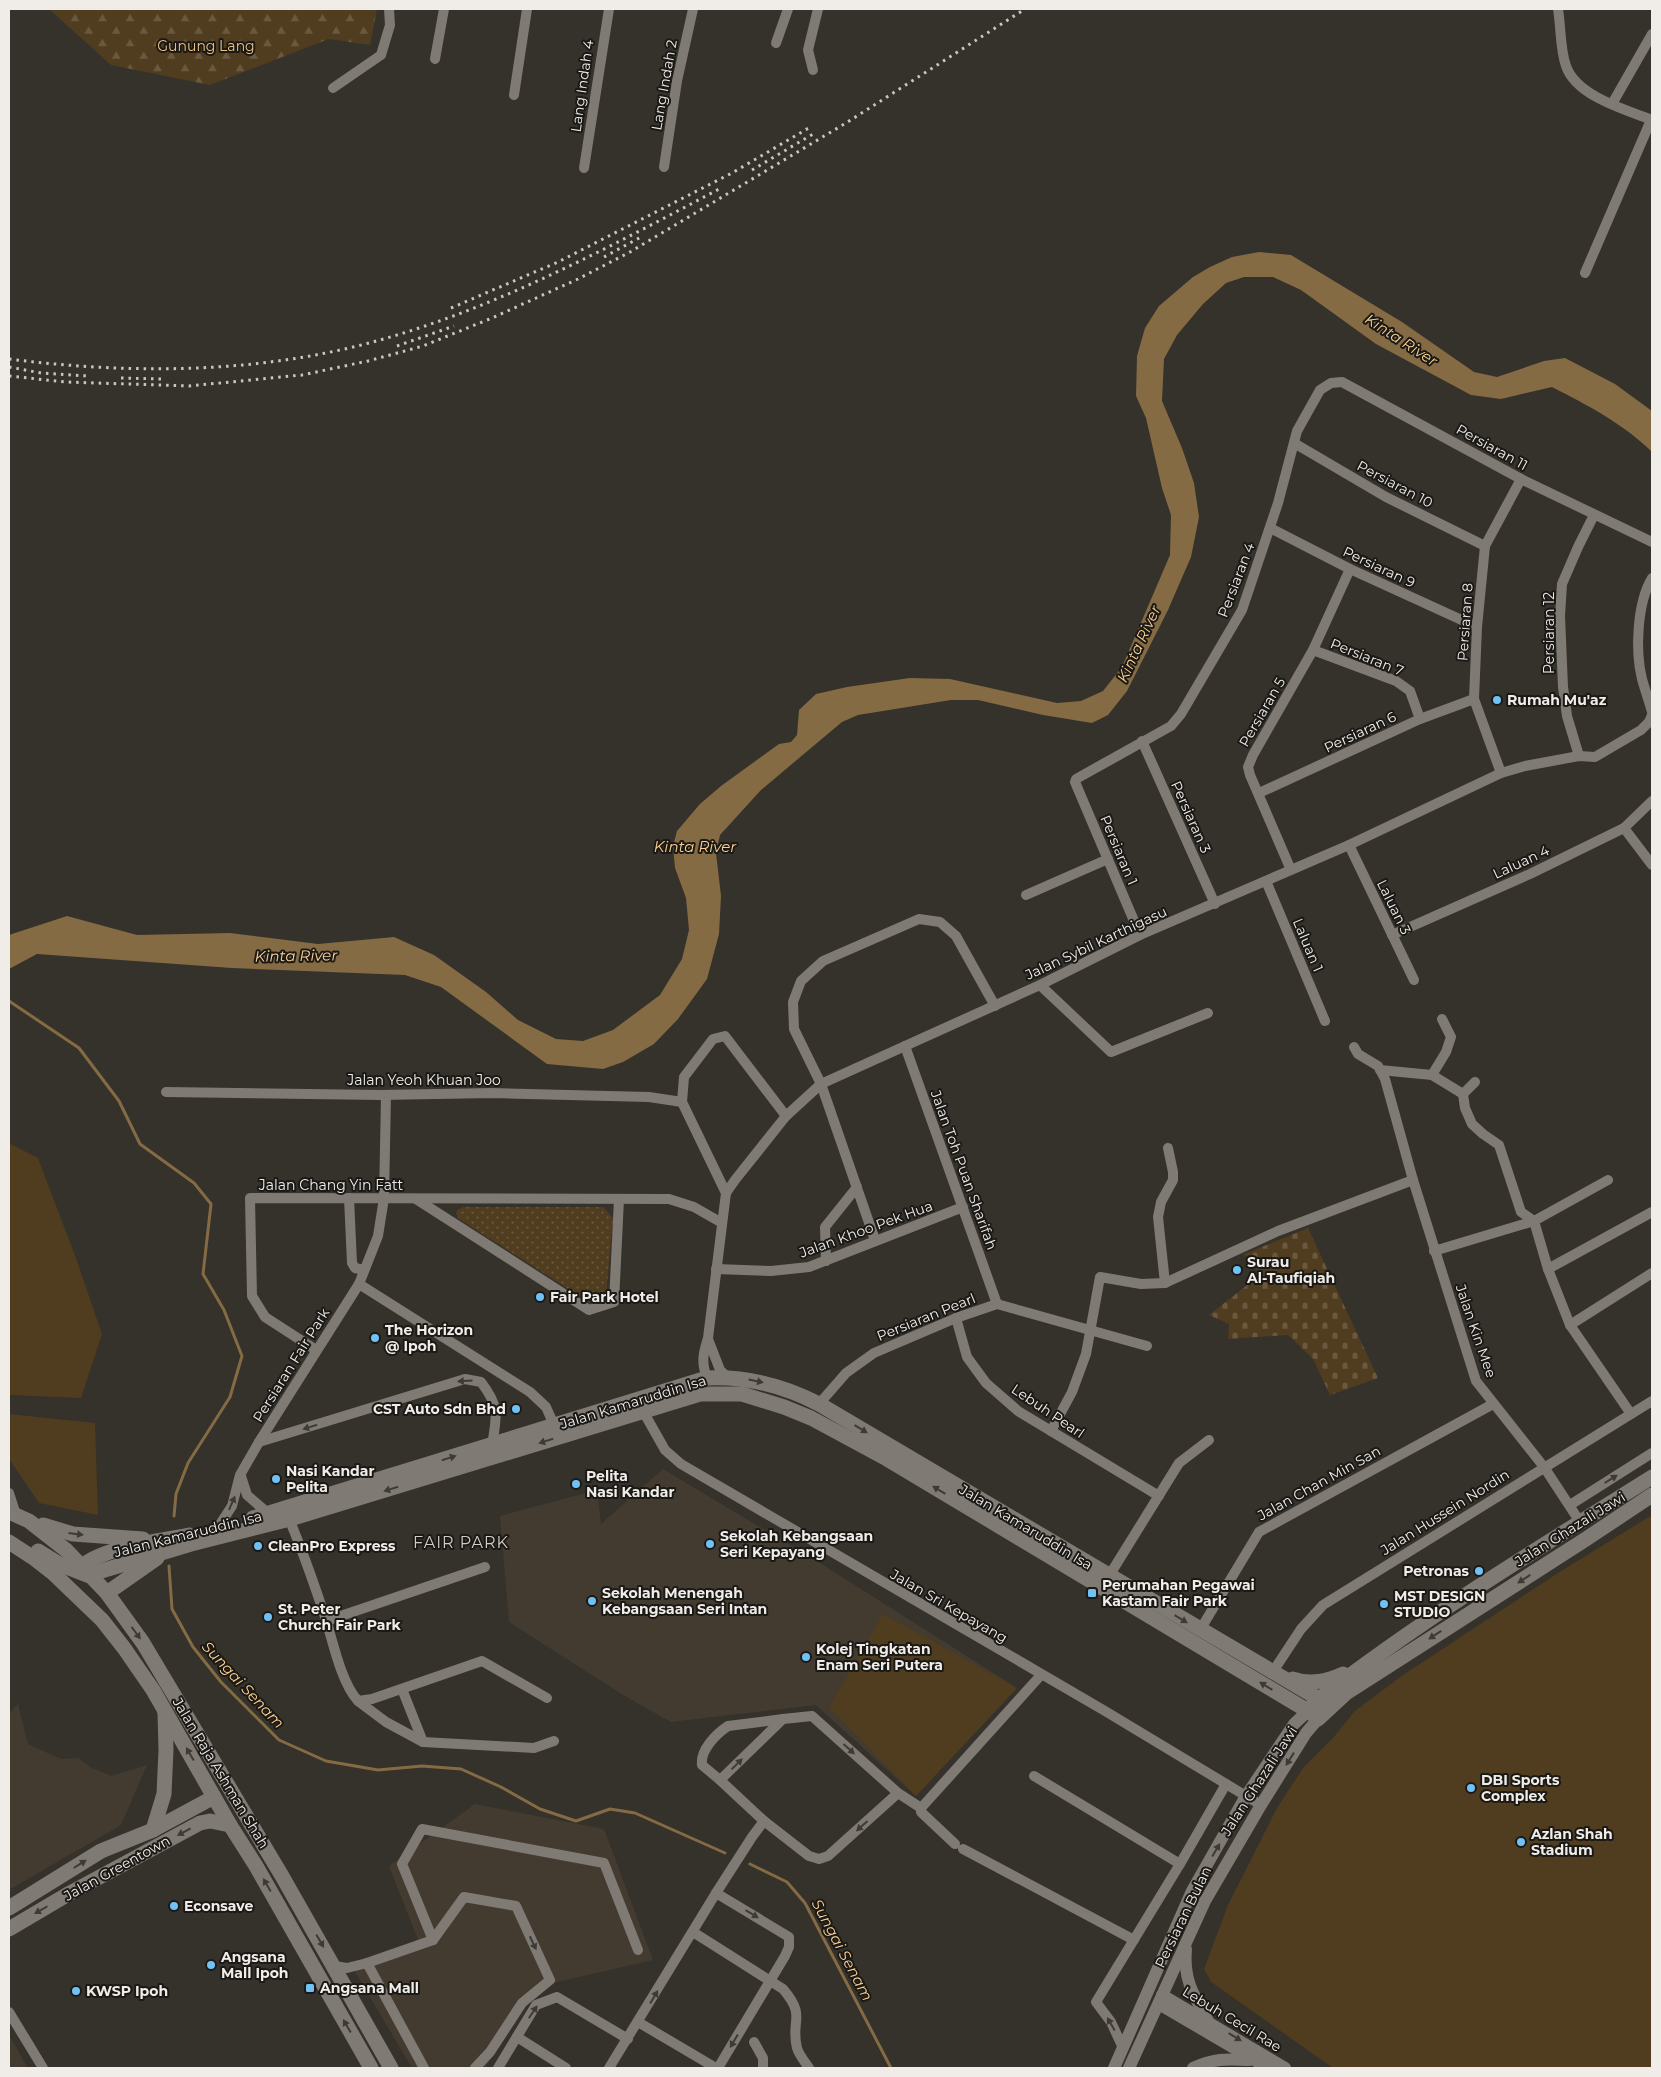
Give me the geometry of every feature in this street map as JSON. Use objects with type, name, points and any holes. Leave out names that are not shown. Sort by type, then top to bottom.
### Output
[{"type":"main road","name":"Jalan Kamaruddin Isa","points":[[83,1571],[93,1559],[113,1551],[165,1545],[288,1514],[640,1405],[708,1378],[727,1377],[755,1380],[793,1391],[820,1404],[1324,1703]]},
{"type":"main road","points":[[708,1378],[716,1385],[736,1388],[742,1394]]},
{"type":"main road","name":"Jalan Kamaruddin Isa","points":[[165,1545],[269,1514],[288,1514],[492,1444],[554,1425],[640,1405],[700,1394],[742,1394],[784,1407],[811,1418],[887,1458],[1313,1715]]},
{"type":"main road","points":[[784,1407],[810,1407],[820,1404]]},
{"type":"main road","name":"Jalan Ghazali Jawi","points":[[1313,1715],[1369,1660],[1463,1596],[1652,1477]]},
{"type":"main road","name":"Jalan Ghazali Jawi","points":[[1324,1703],[1346,1693],[1549,1563],[1652,1494]]},
{"type":"main road","points":[[1549,1563],[1554,1551],[1576,1535],[1580,1522],[1596,1523],[1617,1512],[1624,1514]]},
{"type":"main road","points":[[18,1516],[73,1534],[165,1545]]},
{"type":"main road","name":"Jalan Raja Ashman Shah","points":[[18,1516],[55,1540],[83,1571],[107,1593],[143,1643],[282,1876],[391,2068]]},
{"type":"main road","points":[[9,1542],[34,1549],[59,1564],[83,1571],[85,1589],[99,1604],[125,1639],[139,1660],[153,1690]]},
{"type":"main road","name":"Jalan Raja Ashman Shah","points":[[9,1542],[41,1564],[102,1620],[153,1690],[371,2068]]},
{"type":"main road","points":[[107,1593],[165,1545]]},
{"type":"main road","points":[[1463,1596],[1485,1595],[1506,1590]]},
{"type":"main road","points":[[1257,1663],[1298,1680],[1318,1682],[1335,1678],[1369,1660]]},
{"type":"main road","points":[[153,1830],[164,1794],[165,1711]]},
{"type":"main road","points":[[214,1797],[228,1807],[260,1857],[282,1876]]},
{"type":"main road","name":"Jalan Greentown","points":[[9,1908],[101,1851],[153,1830],[214,1797]]},
{"type":"main road","name":"Jalan Greentown","points":[[9,1929],[200,1823],[210,1821],[230,1825]]},
{"type":"street","points":[[333,88],[381,55],[390,25],[389,9]]},
{"type":"street","points":[[434,59],[444,9]]},
{"type":"street","points":[[514,95],[527,9]]},
{"type":"street","name":"Lang Indah 4","points":[[584,168],[609,9]]},
{"type":"street","name":"Lang Indah 2","points":[[664,167],[677,81],[693,9]]},
{"type":"street","points":[[776,42],[788,9]]},
{"type":"street","points":[[813,70],[808,50],[818,9]]},
{"type":"street","points":[[1558,9],[1565,64],[1569,74],[1577,83],[1600,99],[1652,120],[1586,273]]},
{"type":"street","points":[[1612,104],[1652,34]]},
{"type":"street","name":"Persiaran 11","points":[[1320,390],[1331,383],[1342,382],[1521,479],[1652,542]]},
{"type":"street","name":"Persiaran 4","points":[[1078,776],[1171,726],[1191,699],[1242,610],[1270,528],[1297,431],[1320,390]]},
{"type":"street","name":"Persiaran 10","points":[[1294,443],[1386,497],[1485,546]]},
{"type":"street","name":"Persiaran 8","points":[[1501,773],[1474,699],[1478,627],[1485,546],[1521,479]]},
{"type":"street","name":"Persiaran 12","points":[[1579,756],[1567,716],[1563,687],[1560,616],[1562,584],[1594,515]]},
{"type":"street","name":"Persiaran 9","points":[[1270,528],[1350,569],[1478,627]]},
{"type":"street","name":"Persiaran 5","points":[[1291,870],[1250,775],[1248,766],[1313,650],[1350,569]]},
{"type":"street","points":[[1651,716],[1641,678],[1638,636],[1642,601],[1652,578]]},
{"type":"street","name":"Persiaran 7","points":[[1313,650],[1396,680],[1410,691],[1420,719]]},
{"type":"street","name":"Persiaran 6","points":[[1259,793],[1420,719],[1474,699]]},
{"type":"street","name":"Jalan Sybil Karthigasu","points":[[708,1378],[702,1366],[708,1338],[726,1193],[734,1180],[786,1116],[821,1084],[1040,985],[1140,935],[1349,845],[1501,773],[1525,766],[1579,756],[1595,757],[1641,730],[1651,716]]},
{"type":"street","name":"Persiaran 3","points":[[1142,741],[1215,904]]},
{"type":"street","name":"Persiaran 1","points":[[1078,776],[1076,782],[1140,935]]},
{"type":"street","name":"Laluan 4","points":[[1392,935],[1530,874],[1624,828],[1652,801]]},
{"type":"street","points":[[1624,828],[1652,866]]},
{"type":"street","name":"Laluan 3","points":[[1349,845],[1414,980]]},
{"type":"street","points":[[1026,895],[1108,859]]},
{"type":"street","name":"Laluan 1","points":[[1266,881],[1325,1021]]},
{"type":"street","points":[[875,1240],[821,1084],[794,1029],[793,1002],[802,981],[823,961],[919,919],[940,922],[956,936],[995,1006]]},
{"type":"street","points":[[1040,985],[1111,1052],[1208,1013]]},
{"type":"street","points":[[1432,1075],[1446,1052],[1451,1037],[1442,1019]]},
{"type":"street","points":[[726,1193],[682,1102],[684,1077],[713,1039],[725,1036],[786,1116]]},
{"type":"street","name":"Jalan Toh Puan Sharifah","points":[[905,1046],[997,1304]]},
{"type":"street","points":[[1354,1047],[1358,1054],[1378,1066],[1380,1070],[1432,1075],[1463,1094]]},
{"type":"street","name":"Jalan Kin Mee","points":[[1380,1070],[1385,1079],[1434,1251],[1476,1381],[1544,1467],[1580,1522]]},
{"type":"street","points":[[1463,1094],[1475,1082]]},
{"type":"street","name":"Jalan Yeoh Khuan Joo","points":[[166,1092],[386,1095],[493,1093],[639,1096],[682,1102]]},
{"type":"street","points":[[1463,1094],[1465,1108],[1472,1124],[1499,1145],[1521,1212],[1534,1221],[1548,1270],[1570,1325],[1631,1414]]},
{"type":"street","name":"Persiaran Fair Park","points":[[217,1529],[232,1506],[240,1475],[259,1442],[359,1284],[378,1236],[384,1198],[386,1095]]},
{"type":"street","points":[[1165,1283],[1158,1217],[1161,1202],[1173,1180],[1168,1148]]},
{"type":"street","points":[[1051,1431],[1072,1392],[1086,1354],[1100,1277],[1141,1284],[1165,1283],[1278,1231],[1413,1180]]},
{"type":"street","points":[[1434,1251],[1534,1221],[1608,1180]]},
{"type":"street","points":[[826,1260],[825,1226],[857,1187]]},
{"type":"street","name":"Jalan Chang Yin Fatt","points":[[316,1350],[265,1317],[252,1296],[250,1198],[669,1199],[694,1207],[722,1223]]},
{"type":"street","points":[[349,1198],[352,1263],[355,1268],[364,1270]]},
{"type":"street","name":"Jalan Chang Yin Fatt","points":[[416,1198],[589,1310],[614,1302],[619,1199]]},
{"type":"street","name":"Jalan Khoo Pek Hua","points":[[716,1269],[771,1271],[809,1267],[963,1207]]},
{"type":"street","points":[[1548,1270],[1652,1212]]},
{"type":"street","points":[[1570,1325],[1652,1273]]},
{"type":"street","points":[[359,1284],[530,1392],[546,1407],[554,1425]]},
{"type":"street","name":"Persiaran Pearl","points":[[820,1404],[846,1373],[874,1353],[956,1318],[997,1304],[1147,1346]]},
{"type":"street","name":"Lebuh Pearl","points":[[956,1318],[967,1357],[986,1383],[1018,1411],[1159,1496]]},
{"type":"street","name":"Jalan Sybil Karthigasu","points":[[708,1338],[720,1370],[727,1377]]},
{"type":"street","points":[[259,1442],[465,1379],[481,1382],[493,1398],[497,1416],[492,1444]]},
{"type":"street","name":"Jalan Hussein Nordin","points":[[1274,1670],[1300,1629],[1323,1605],[1652,1401]]},
{"type":"street","name":"Jalan Chan Min San","points":[[1200,1630],[1259,1532],[1493,1404]]},
{"type":"street","name":"Jalan Sri Kepayang","points":[[640,1405],[665,1450],[681,1464],[1261,1805]]},
{"type":"street","points":[[1109,1576],[1179,1463],[1209,1440]]},
{"type":"street","name":"Jalan Ghazali Jawi","points":[[1570,1505],[1652,1453]]},
{"type":"street","points":[[240,1475],[248,1495],[269,1514]]},
{"type":"street","points":[[9,1493],[18,1516]]},
{"type":"street","points":[[288,1514],[334,1648],[352,1694],[358,1701],[386,1722],[423,1742],[534,1748],[554,1741]]},
{"type":"street","points":[[326,1621],[485,1567]]},
{"type":"street","points":[[358,1701],[372,1699],[482,1661],[547,1698]]},
{"type":"street","points":[[1041,1675],[921,1808],[920,1812],[959,1846],[1134,1940]]},
{"type":"street","points":[[402,1688],[423,1742]]},
{"type":"street","name":"Jalan Ghazali Jawi","points":[[1114,2068],[1192,1891],[1246,1796],[1294,1724],[1313,1715]]},
{"type":"street","name":"Persiaran Bulan","points":[[1160,1999],[1205,1901],[1306,1733],[1313,1715]]},
{"type":"street","points":[[898,1793],[828,1856],[819,1859],[809,1856],[764,1820],[702,1765],[701,1759],[704,1750],[728,1726],[812,1716],[898,1793],[921,1808]]},
{"type":"street","points":[[720,1780],[783,1719]]},
{"type":"street","points":[[1034,1776],[1180,1864]]},
{"type":"street","points":[[1123,2048],[1111,2022],[1096,2002],[1226,1784]]},
{"type":"street","points":[[609,2068],[764,1820]]},
{"type":"street","points":[[433,1940],[402,1864],[422,1829],[604,1863],[638,1950]]},
{"type":"street","points":[[638,2022],[717,2068],[771,1981],[786,1956],[789,1947],[789,1937],[716,1894]]},
{"type":"street","points":[[334,1966],[347,1968],[367,1964],[433,1940],[464,1897],[516,1906],[550,1980],[522,2003],[490,2052],[475,2068]]},
{"type":"street","points":[[693,1932],[783,1989],[793,2001],[797,2010],[798,2050],[809,2068]]},
{"type":"street","points":[[1129,2068],[1160,1999],[1158,1987],[1171,1941]]},
{"type":"street","points":[[1187,1942],[1185,1958],[1189,1987],[1208,2021]]},
{"type":"street","points":[[367,1964],[424,2068]]},
{"type":"street","points":[[498,2068],[536,2005],[557,1997],[628,2039]]},
{"type":"street","points":[[1120,2068],[1149,2008],[1160,1999]]},
{"type":"street","name":"Lebuh Cecil Rae","points":[[1160,1999],[1208,2021],[1285,2068]]},
{"type":"street","name":"Lebuh Cecil Rae","points":[[1160,1999],[1252,2060],[1268,2068]]},
{"type":"street","points":[[9,2012],[44,2068]]},
{"type":"street","points":[[518,2037],[566,2068]]},
{"type":"street","points":[[754,2042],[763,2058],[763,2068]]},
{"type":"street","points":[[1193,2068],[1208,2061],[1252,2060]]},
{"type":"shaded area","points":[[663,1469],[820,1563],[1017,1688],[916,1796],[816,1705],[671,1722],[623,1695],[509,1622],[500,1516],[597,1490],[601,1524]]},
{"type":"shaded area","points":[[18,1704],[28,1744],[61,1759],[79,1758],[90,1767],[111,1776],[147,1765],[121,1825],[9,1890],[9,1713]]},
{"type":"shaded area","points":[[475,1804],[604,1829],[653,1960],[553,1983],[524,2006],[485,2068],[412,2068],[351,1965],[418,1940],[389,1866]]},
{"type":"shaded area","points":[[9,2035],[28,2068],[9,2068]]},
{"type":"green space","name":"Gunung Lang","points":[[49,9],[377,9],[370,45],[329,39],[210,85],[111,65]]},
{"type":"green space","points":[[9,1143],[38,1158],[76,1258],[102,1334],[81,1398],[9,1395]]},
{"type":"green space","points":[[463,1207],[603,1207],[613,1218],[606,1296],[589,1302],[459,1219],[456,1214],[457,1210]]},
{"type":"green space","points":[[1308,1228],[1378,1378],[1330,1395],[1313,1359],[1288,1335],[1228,1339],[1229,1324],[1209,1315],[1260,1275],[1244,1254]]},
{"type":"green space","points":[[9,1414],[95,1423],[98,1515],[39,1503],[9,1459]]},
{"type":"green space","name":"DBI Sports Complex","points":[[1652,1515],[1652,2068],[1333,2068],[1211,1982],[1204,1969],[1228,1905],[1277,1808],[1303,1768],[1332,1739],[1355,1711],[1400,1677],[1561,1571]]},
{"type":"green space","points":[[883,1614],[1017,1688],[916,1796],[829,1707]]},
{"type":"water","name":"Kinta River","points":[[1259,252],[1291,255],[1402,322],[1474,372],[1497,377],[1544,361],[1565,358],[1615,384],[1652,411],[1652,452],[1617,424],[1592,408],[1552,387],[1501,399],[1471,395],[1376,344],[1301,290],[1273,277],[1244,277],[1226,283],[1203,304],[1177,335],[1164,359],[1162,401],[1182,448],[1194,483],[1199,517],[1191,557],[1168,610],[1127,691],[1108,715],[1092,723],[1043,715],[978,700],[951,700],[858,715],[842,722],[761,790],[720,835],[716,853],[721,896],[719,934],[707,979],[678,1019],[654,1044],[623,1062],[603,1069],[547,1064],[441,987],[405,975],[232,968],[37,954],[9,969],[9,935],[67,916],[137,935],[230,933],[318,944],[394,937],[434,955],[486,992],[518,1020],[556,1039],[583,1041],[613,1030],[660,995],[682,959],[689,930],[686,898],[675,868],[673,846],[677,831],[700,804],[721,786],[779,744],[791,742],[797,735],[799,710],[816,694],[847,687],[910,678],[950,679],[1057,703],[1081,701],[1103,691],[1122,667],[1170,555],[1171,515],[1162,488],[1146,418],[1136,396],[1137,356],[1145,328],[1159,306],[1193,277],[1232,257]]},
{"type":"waterway","name":"Sungai Senam","points":[[9,1001],[79,1048],[119,1101],[140,1144],[194,1183],[211,1204],[203,1274],[224,1310],[242,1356],[230,1397],[188,1463],[176,1494],[174,1516]]},
{"type":"waterway","name":"Sungai Senam","points":[[169,1566],[172,1609],[193,1647],[221,1682],[279,1740],[326,1761],[378,1770],[422,1766],[461,1769],[501,1787],[540,1809],[576,1821],[610,1809],[635,1813],[725,1853]]},
{"type":"waterway","name":"Sungai Senam","points":[[750,1864],[787,1882],[805,1903],[891,2068]]},
{"type":"railway","points":[[9,376],[66,382],[189,386],[302,375],[368,361],[423,346],[492,318],[578,279],[630,252],[846,123],[1025,9]]},
{"type":"railway","points":[[451,308],[558,262],[732,173],[812,126]]},
{"type":"railway","points":[[752,170],[813,134]]},
{"type":"railway","points":[[9,359],[99,367],[144,369],[190,368],[280,361],[369,343],[460,313],[549,276],[721,188]]},
{"type":"railway","points":[[604,257],[641,237]]},
{"type":"railway","points":[[397,346],[454,326]]},
{"type":"railway","points":[[9,367],[41,373],[88,376]]},
{"type":"railway","points":[[121,378],[161,379]]},
{"type":"place","name":"Rumah Mu'az","points":[[1497,700]]},
{"type":"place","name":"Surau Al-Taufiqiah","points":[[1237,1270]]},
{"type":"place","name":"Fair Park Hotel","points":[[540,1297]]},
{"type":"place","name":"The Horizon @ Ipoh","points":[[375,1338]]},
{"type":"place","name":"CST Auto Sdn Bhd","points":[[516,1409]]},
{"type":"place","name":"Nasi Kandar Pelita","points":[[276,1479]]},
{"type":"place","name":"Pelita Nasi Kandar","points":[[576,1484]]},
{"type":"place","name":"Sekolah Kebangsaan Seri Kepayang","points":[[710,1544]]},
{"type":"place","name":"CleanPro Express","points":[[258,1546]]},
{"type":"place","name":"Petronas","points":[[1479,1571]]},
{"type":"place","name":"Perumahan Pegawai Kastam Fair Park","points":[[1092,1593]]},
{"type":"place","name":"Sekolah Menengah Kebangsaan Seri Intan","points":[[592,1601]]},
{"type":"place","name":"MST DESIGN STUDIO","points":[[1384,1604]]},
{"type":"place","name":"St. Peter Church Fair Park","points":[[268,1617]]},
{"type":"place","name":"Kolej Tingkatan Enam Seri Putera","points":[[806,1657]]},
{"type":"place","name":"DBI Sports Complex","points":[[1471,1788]]},
{"type":"place","name":"Azlan Shah Stadium","points":[[1521,1842]]},
{"type":"place","name":"Econsave","points":[[174,1906]]},
{"type":"place","name":"Angsana Mall Ipoh","points":[[211,1965]]},
{"type":"place","name":"Angsana Mall","points":[[310,1988]]},
{"type":"place","name":"KWSP Ipoh","points":[[76,1991]]},
{"type":"district","name":"FAIR PARK","points":[[461,1542]]}]
